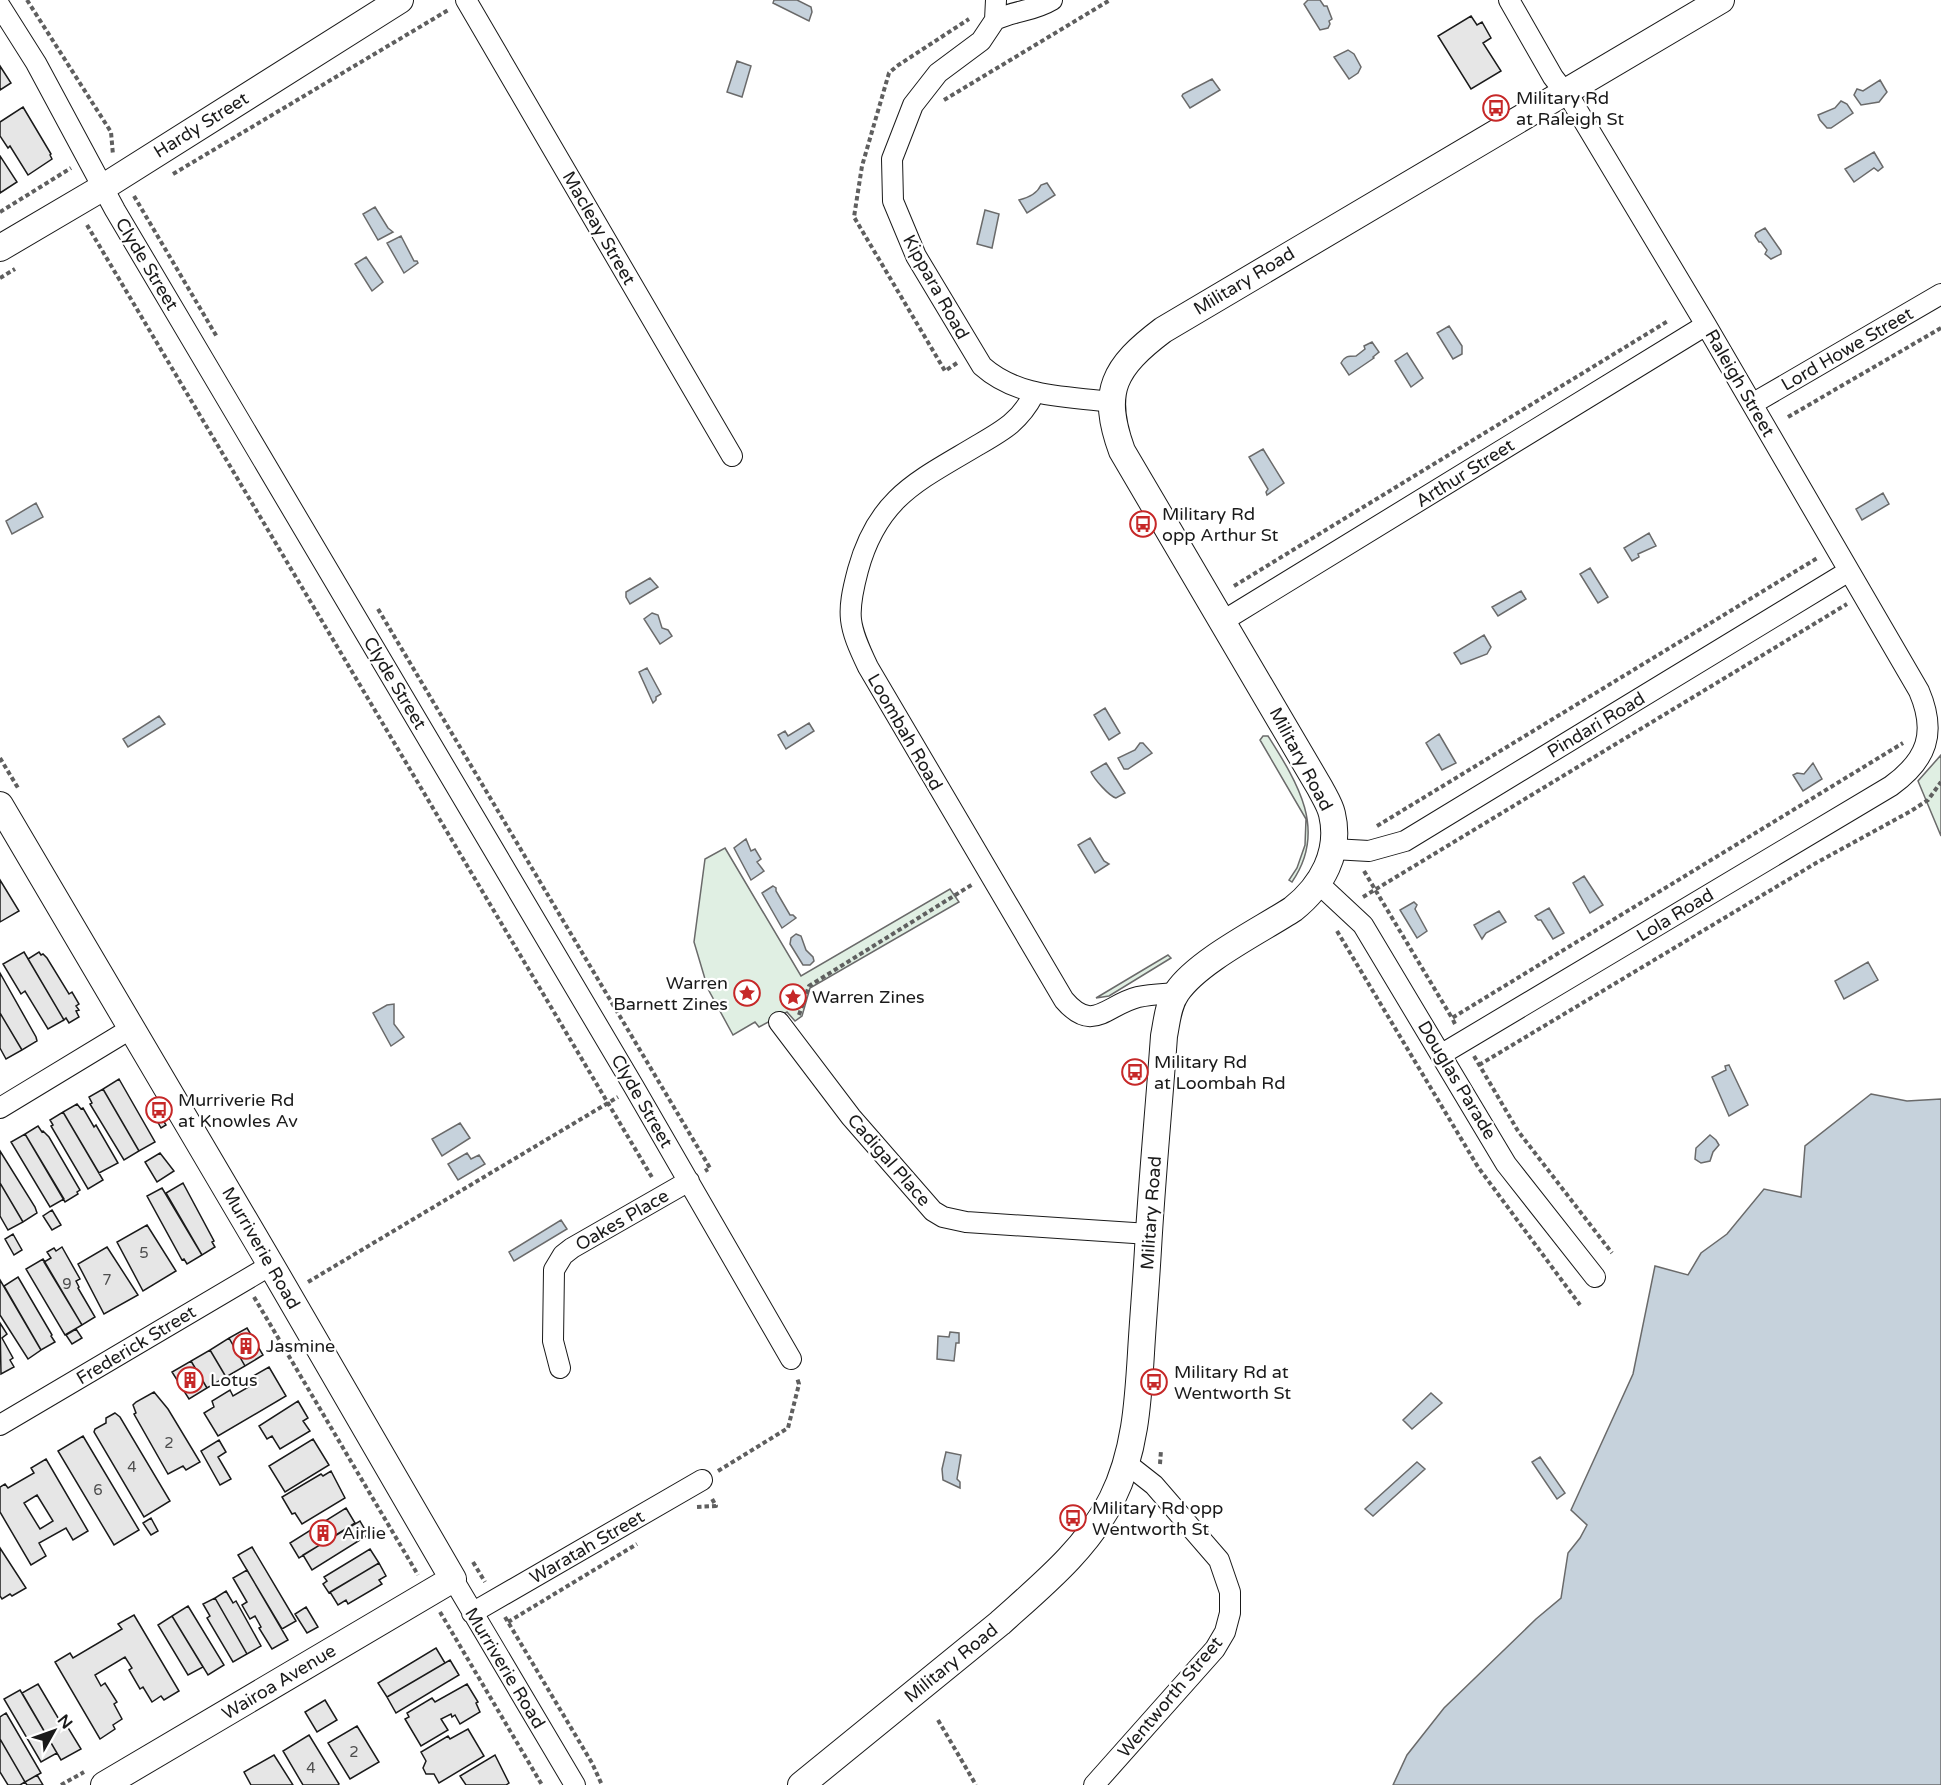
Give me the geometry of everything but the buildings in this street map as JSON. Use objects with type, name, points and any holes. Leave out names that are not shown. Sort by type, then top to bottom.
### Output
[{"type":"street","name":"Hardy Street","points":[[0,248],[112,181],[400,0]]},
{"type":"street","points":[[996,10],[1010,13],[1028,11],[1052,0]]},
{"type":"street","name":"Raleigh Street","points":[[1509,0],[1553,77],[1565,91],[1706,325],[1919,691],[1927,709],[1929,726],[1927,739],[1916,764],[1908,774]]},
{"type":"street","name":"Military Road","points":[[801,1785],[1000,1623],[1063,1566],[1102,1516],[1121,1478],[1136,1423],[1164,1036],[1168,1012],[1176,993],[1204,965],[1307,898],[1319,884],[1333,849],[1334,829],[1331,812],[1320,788],[1223,621],[1126,462],[1111,415],[1110,402],[1113,389],[1124,368],[1138,349],[1163,330],[1721,0]]},
{"type":"street","name":"Macleay Street","points":[[460,3],[732,456]]},
{"type":"street","name":"Clyde Street","points":[[0,6],[36,63],[87,158],[112,181],[791,1359]]},
{"type":"street","name":"Kippara Road","points":[[996,10],[981,41],[938,73],[913,105],[892,159],[893,201],[916,256],[982,366],[995,377],[1034,394],[1110,402]]},
{"type":"street","name":"Lord Howe Street","points":[[1752,404],[1941,294]]},
{"type":"street","name":"Arthur Street","points":[[1223,621],[1706,325]]},
{"type":"street","name":"Loombah Road","points":[[1034,394],[1026,409],[1008,428],[920,479],[896,498],[876,526],[862,555],[849,614],[855,640],[868,667],[1064,1000],[1078,1014],[1088,1017],[1098,1016],[1138,998],[1176,993]]},
{"type":"street","name":"Pindari Road","points":[[1333,849],[1369,851],[1405,841],[1849,571]]},
{"type":"street","name":"Lola Road","points":[[1442,1054],[1908,774]]},
{"type":"street","name":"Murriverie Road","points":[[0,805],[575,1785]]},
{"type":"street","name":"Douglas Parade","points":[[1319,884],[1363,925],[1506,1164],[1595,1277]]},
{"type":"street","name":"Cadigal Place","points":[[779,1022],[851,1117],[923,1201],[943,1217],[966,1222],[1149,1234]]},
{"type":"street","points":[[0,1108],[132,1028]]},
{"type":"street","name":"Oakes Place","points":[[560,1368],[553,1341],[552,1319],[554,1270],[558,1262],[572,1248],[689,1181]]},
{"type":"street","name":"Frederick Street","points":[[0,1425],[271,1264]]},
{"type":"street","name":"Wentworth Street","points":[[1094,1785],[1215,1649],[1225,1632],[1230,1613],[1230,1592],[1219,1560],[1154,1485],[1126,1463]]},
{"type":"street","name":"Waratah Street","points":[[472,1613],[702,1480]]},
{"type":"street","name":"Wairoa Avenue","points":[[104,1785],[453,1579]]},
{"type":"path","points":[[27,0],[111,132],[112,181],[222,345]]},
{"type":"path","points":[[935,106],[1110,0]]},
{"type":"path","points":[[166,178],[460,3]]},
{"type":"path","points":[[0,212],[87,158]]},
{"type":"path","points":[[87,225],[663,1196]]},
{"type":"path","points":[[1234,586],[1668,321]]},
{"type":"path","points":[[1788,417],[1941,328]]},
{"type":"path","points":[[945,371],[957,363]]},
{"type":"path","points":[[1374,828],[1835,547]]},
{"type":"path","points":[[1360,899],[1863,594]]},
{"type":"path","points":[[372,599],[710,1168],[689,1181]]},
{"type":"path","points":[[1479,1065],[1816,863],[1911,811],[1928,800],[1941,782]]},
{"type":"path","points":[[1364,871],[1452,1017]]},
{"type":"path","points":[[800,1011],[809,986],[989,874]]},
{"type":"path","points":[[288,1294],[634,1087]]},
{"type":"path","points":[[245,1280],[542,1785]]},
{"type":"path","points":[[702,1480],[788,1428],[799,1384],[791,1359]]},
{"type":"path","points":[[1160,1470],[1161,1450]]},
{"type":"path","points":[[938,1720],[976,1785]]},
{"type":"green space","points":[[1263,736],[1268,736],[1289,771],[1298,789],[1308,825],[1308,844],[1302,863],[1292,882],[1289,880],[1297,868],[1305,845],[1306,819],[1260,740]]},
{"type":"green space","points":[[1941,755],[1941,836],[1918,781]]},
{"type":"green space","points":[[725,848],[801,976],[950,889],[959,902],[810,988],[802,1016],[795,1021],[787,1012],[759,1027],[755,1022],[733,1035],[708,989],[694,942],[705,859]]},
{"type":"green space","points":[[1168,955],[1171,958],[1109,996],[1096,998]]},
{"type":"shaded area","points":[[774,0],[797,0],[811,7],[809,21],[773,3]]},
{"type":"shaded area","points":[[1308,0],[1320,0],[1324,6],[1327,6],[1332,19],[1329,21],[1328,28],[1320,30],[1304,4]]},
{"type":"shaded area","points":[[1348,50],[1354,54],[1361,67],[1358,73],[1349,79],[1334,57]]},
{"type":"shaded area","points":[[737,61],[751,66],[742,97],[727,92]]},
{"type":"shaded area","points":[[1212,79],[1220,90],[1190,108],[1183,94]]},
{"type":"shaded area","points":[[1880,80],[1887,92],[1879,102],[1861,105],[1854,95],[1857,89],[1863,91]]},
{"type":"shaded area","points":[[1841,101],[1847,104],[1853,113],[1831,128],[1827,128],[1818,115],[1835,108]]},
{"type":"shaded area","points":[[1874,152],[1883,167],[1878,171],[1874,168],[1854,182],[1845,169]]},
{"type":"shaded area","points":[[1047,183],[1055,195],[1027,213],[1019,200],[1032,195],[1041,185]]},
{"type":"shaded area","points":[[375,207],[393,232],[378,240],[363,214]]},
{"type":"shaded area","points":[[985,210],[999,214],[992,248],[977,244]]},
{"type":"shaded area","points":[[1765,228],[1781,251],[1781,254],[1771,259],[1765,254],[1767,250],[1755,236]]},
{"type":"shaded area","points":[[401,236],[414,261],[418,263],[404,273],[387,243]]},
{"type":"shaded area","points":[[366,257],[383,282],[372,291],[355,264]]},
{"type":"shaded area","points":[[1449,326],[1462,346],[1462,354],[1453,359],[1437,333]]},
{"type":"shaded area","points":[[1372,342],[1379,352],[1349,375],[1342,361],[1347,357],[1356,356],[1365,349],[1364,346]]},
{"type":"shaded area","points":[[1407,353],[1423,378],[1411,387],[1395,361]]},
{"type":"shaded area","points":[[1263,449],[1284,483],[1267,495],[1268,489],[1249,457]]},
{"type":"shaded area","points":[[1883,493],[1889,504],[1862,520],[1856,509]]},
{"type":"shaded area","points":[[36,503],[43,517],[12,534],[6,521]]},
{"type":"shaded area","points":[[1649,533],[1656,546],[1638,554],[1639,557],[1632,561],[1624,548]]},
{"type":"shaded area","points":[[1590,568],[1608,597],[1598,603],[1580,574]]},
{"type":"shaded area","points":[[650,578],[658,587],[630,604],[626,592]]},
{"type":"shaded area","points":[[1521,591],[1526,599],[1498,616],[1492,607]]},
{"type":"shaded area","points":[[652,613],[658,615],[662,628],[668,630],[672,636],[660,644],[644,619]]},
{"type":"shaded area","points":[[1484,635],[1491,647],[1487,654],[1461,664],[1454,653]]},
{"type":"shaded area","points":[[647,668],[661,694],[653,703],[639,672]]},
{"type":"shaded area","points":[[1105,708],[1120,733],[1109,740],[1094,715]]},
{"type":"shaded area","points":[[159,716],[165,724],[128,747],[123,739]]},
{"type":"shaded area","points":[[809,723],[814,731],[786,749],[778,735],[785,731],[788,736]]},
{"type":"shaded area","points":[[1439,734],[1456,763],[1442,770],[1426,743]]},
{"type":"shaded area","points":[[1140,743],[1143,743],[1152,753],[1128,769],[1124,769],[1118,758],[1135,750]]},
{"type":"shaded area","points":[[1106,763],[1125,793],[1116,798],[1102,787],[1091,772]]},
{"type":"shaded area","points":[[1813,763],[1822,779],[1803,791],[1793,775],[1804,774]]},
{"type":"shaded area","points":[[1090,838],[1104,861],[1109,864],[1095,873],[1078,845]]},
{"type":"shaded area","points":[[746,839],[751,851],[755,849],[761,859],[757,862],[764,871],[751,880],[734,848]]},
{"type":"shaded area","points":[[1584,876],[1603,905],[1590,913],[1573,883]]},
{"type":"shaded area","points":[[773,886],[790,915],[796,918],[782,928],[762,893]]},
{"type":"shaded area","points":[[1414,902],[1417,905],[1415,909],[1427,931],[1417,938],[1400,910]]},
{"type":"shaded area","points":[[1549,908],[1564,933],[1553,939],[1541,920],[1535,916]]},
{"type":"shaded area","points":[[1499,911],[1506,922],[1486,933],[1482,939],[1474,925]]},
{"type":"shaded area","points":[[796,934],[801,936],[806,950],[813,957],[814,961],[810,965],[803,965],[790,944],[791,938]]},
{"type":"shaded area","points":[[1868,962],[1878,980],[1844,999],[1835,981]]},
{"type":"shaded area","points":[[394,1004],[394,1024],[404,1037],[391,1046],[373,1013],[387,1005]]},
{"type":"shaded area","points":[[1729,1065],[1748,1105],[1729,1116],[1712,1077],[1726,1070],[1725,1066]]},
{"type":"shaded area","points":[[1871,1094],[1907,1101],[1941,1099],[1941,1785],[1393,1785],[1407,1755],[1444,1708],[1536,1619],[1561,1598],[1568,1553],[1587,1525],[1571,1510],[1633,1374],[1655,1266],[1688,1275],[1701,1253],[1727,1234],[1764,1189],[1801,1197],[1805,1146]]},
{"type":"shaded area","points":[[460,1123],[470,1138],[442,1156],[432,1139]]},
{"type":"shaded area","points":[[1710,1135],[1719,1145],[1710,1161],[1701,1163],[1695,1159],[1696,1148]]},
{"type":"shaded area","points":[[467,1153],[471,1159],[479,1155],[485,1164],[458,1180],[448,1164]]},
{"type":"shaded area","points":[[561,1220],[567,1229],[514,1261],[509,1252]]},
{"type":"shaded area","points":[[950,1332],[959,1333],[954,1361],[937,1359],[938,1336],[949,1337]]},
{"type":"shaded area","points":[[1431,1393],[1442,1403],[1412,1429],[1403,1420]]},
{"type":"shaded area","points":[[946,1452],[961,1455],[957,1479],[960,1482],[960,1488],[943,1480],[942,1469]]},
{"type":"shaded area","points":[[1540,1457],[1565,1493],[1557,1499],[1532,1462]]},
{"type":"shaded area","points":[[1417,1462],[1425,1469],[1373,1516],[1365,1509]]},
{"type":"place","name":"Military Rd at Raleigh St","points":[[1496,108]]},
{"type":"place","name":"Military Rd opp Arthur St","points":[[1143,524]]},
{"type":"place","name":"Warren Barnett Zines","points":[[747,993]]},
{"type":"place","name":"Warren Zines","points":[[793,997]]},
{"type":"place","name":"Military Rd at Loombah Rd","points":[[1135,1072]]},
{"type":"place","name":"Murriverie Rd at Knowles Av","points":[[159,1110]]},
{"type":"place","name":"Jasmine","points":[[246,1346]]},
{"type":"place","name":"Lotus","points":[[190,1380]]},
{"type":"place","name":"Military Rd at Wentworth St","points":[[1154,1382]]},
{"type":"place","name":"Military Rd opp Wentworth St","points":[[1073,1518]]},
{"type":"place","name":"Airlie","points":[[323,1533]]}]
